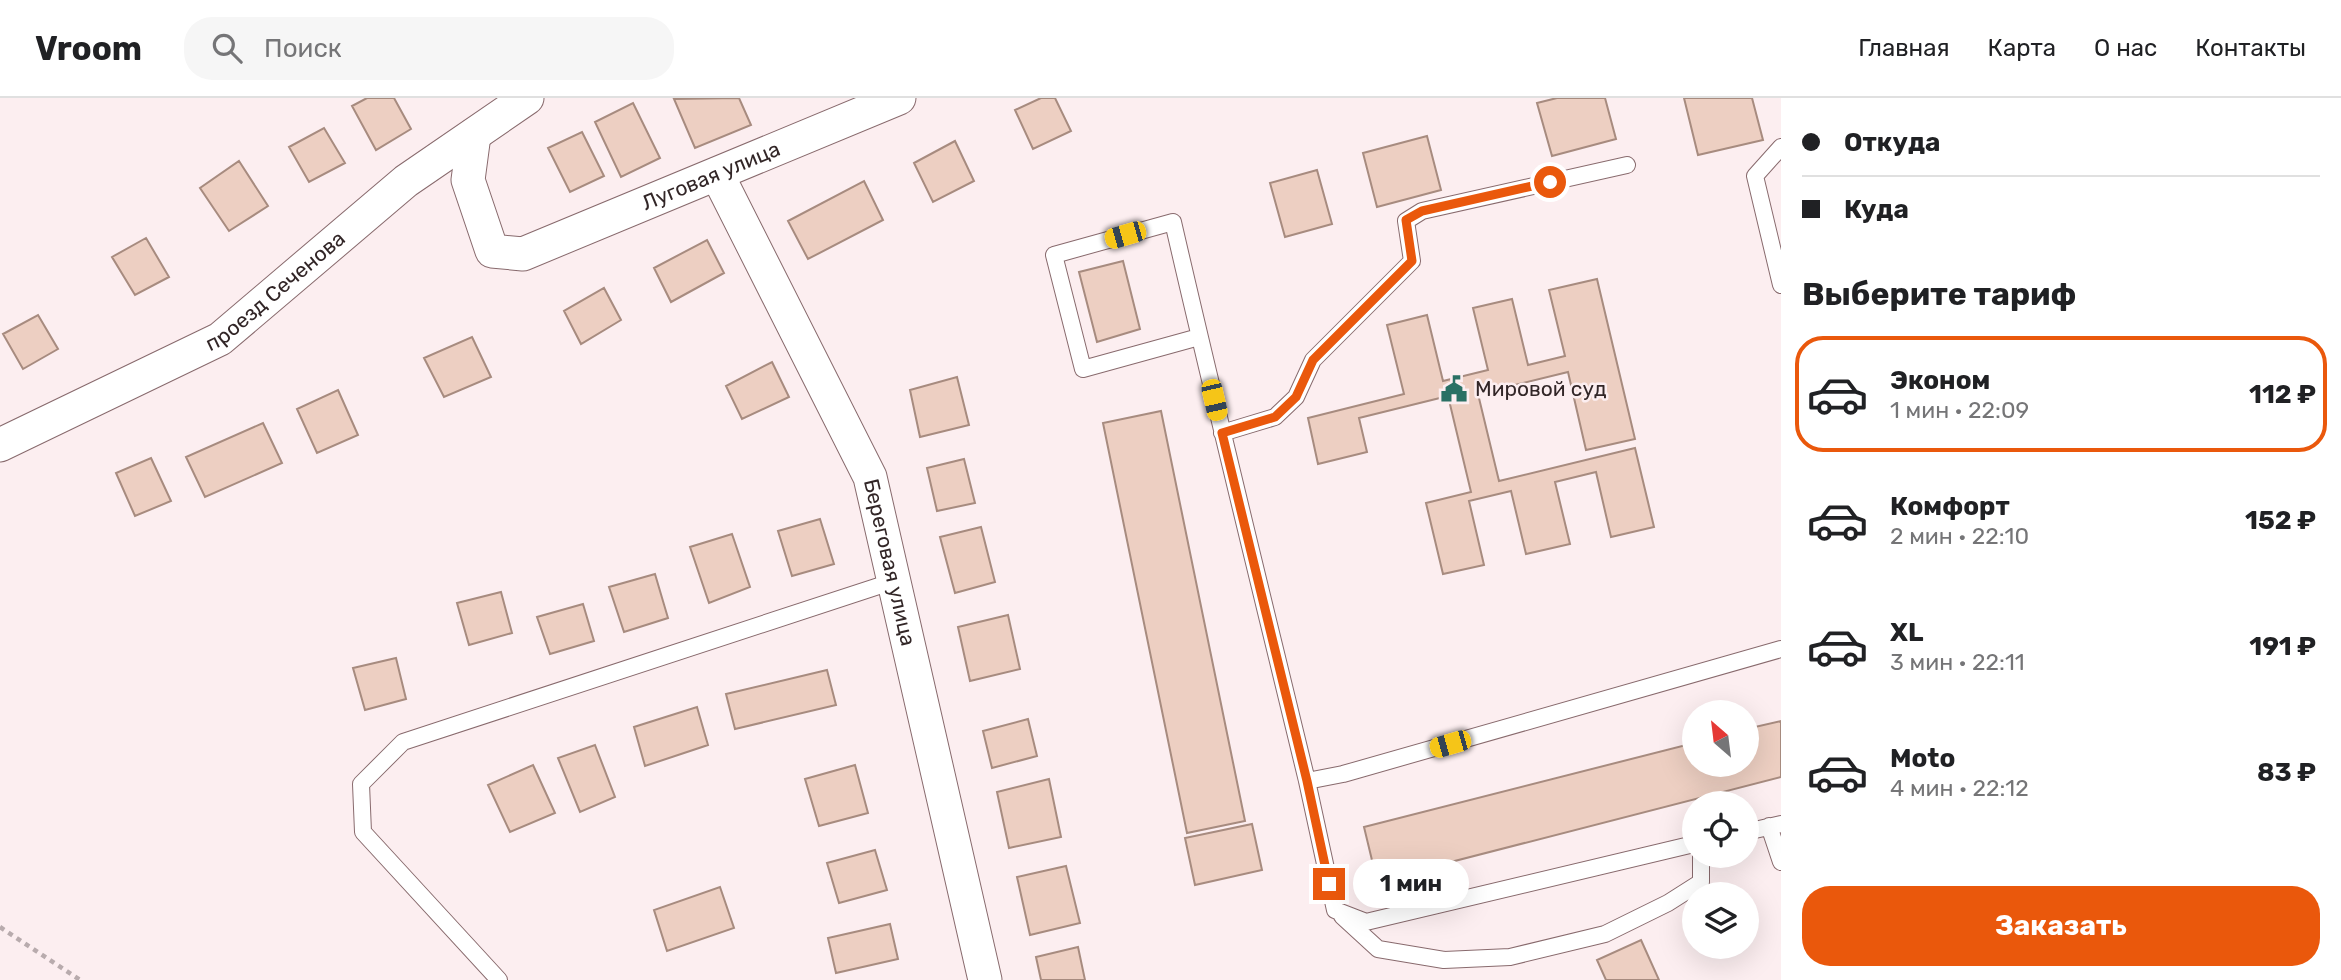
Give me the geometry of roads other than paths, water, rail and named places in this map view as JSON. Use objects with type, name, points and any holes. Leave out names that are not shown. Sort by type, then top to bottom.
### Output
[{"type":"street","name":"проезд Сеченова","points":[[0,445],[220,339],[406,181],[527,98]]},
{"type":"street","name":"Луговая улица","points":[[474,135],[468,180],[492,251],[523,254],[899,98]]},
{"type":"street","name":"Береговая улица","points":[[717,174],[870,477],[985,980]]},
{"type":"lane","points":[[1781,147],[1755,176],[1781,285]]},
{"type":"lane","points":[[1222,433],[1275,417],[1296,397],[1313,360],[1412,261],[1406,220],[1422,211],[1627,165]]},
{"type":"lane","points":[[1199,337],[1083,369],[1054,255],[1173,222],[1307,781],[1335,910],[1378,949],[1444,960],[1510,957],[1605,934],[1701,882],[1701,868]]},
{"type":"lane","points":[[499,980],[363,832],[362,783],[403,742],[894,581]]},
{"type":"lane","points":[[1307,781],[1356,770],[1781,649]]},
{"type":"lane","points":[[1775,825],[1781,862]]},
{"type":"lane","points":[[1335,910],[1366,922],[1682,847]]},
{"type":"place","name":"Мировой суд","points":[[1454,389]]}]
